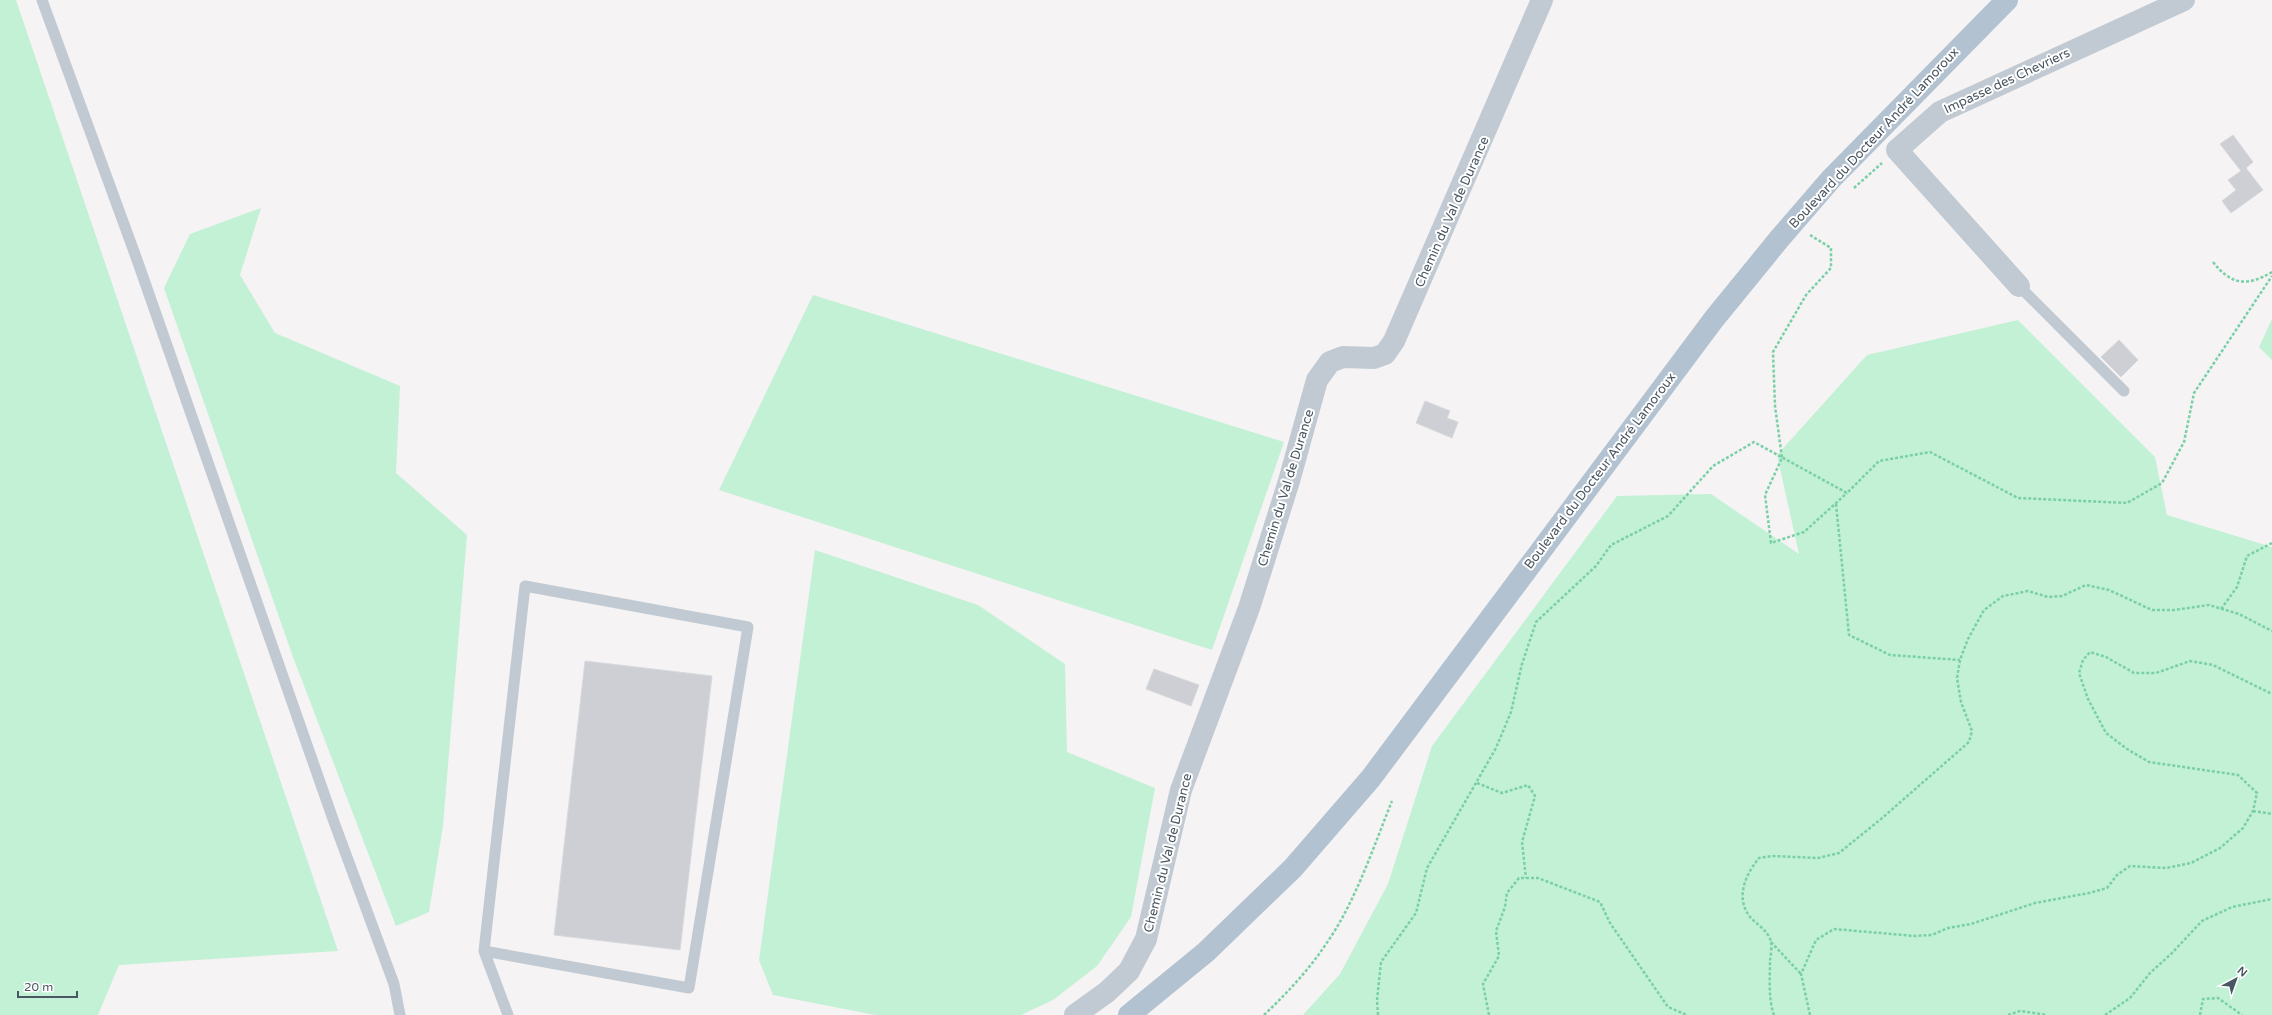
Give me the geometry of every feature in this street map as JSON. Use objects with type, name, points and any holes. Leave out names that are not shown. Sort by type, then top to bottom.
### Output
[{"type":"main road","name":"Boulevard du Docteur André Lamoroux","points":[[1129,1015],[1206,952],[1293,868],[1370,778],[1714,319],[1831,179],[2007,0]]},
{"type":"street","name":"Chemin du Val de Durance","points":[[1075,1015],[1107,992],[1129,971],[1146,939],[1181,790],[1249,608],[1289,481],[1317,380],[1330,362],[1343,356],[1374,358],[1385,354],[1394,341],[1513,71],[1542,0]]},
{"type":"street","name":"Impasse des Chevriers","points":[[2019,286],[1897,150],[1940,112],[2184,0]]},
{"type":"lane","points":[[42,0],[136,258],[331,815],[394,984],[400,1015]]},
{"type":"lane","points":[[2019,286],[2124,391]]},
{"type":"lane","points":[[484,951],[689,988],[748,627],[524,586],[484,951],[508,1015]]},
{"type":"path","points":[[1793,224],[1831,248],[1831,268],[1806,295],[1774,352],[1774,406],[1782,458],[1765,495],[1771,543],[1804,532],[1847,494],[1880,461],[1930,452],[2018,498],[2127,503],[2162,483],[2184,442],[2194,393],[2272,276]]},
{"type":"path","points":[[2213,262],[2223,274],[2241,282],[2261,279],[2272,272]]},
{"type":"path","points":[[1378,1015],[1377,1000],[1381,962],[1416,913],[1427,868],[1496,748],[1511,712],[1522,664],[1536,622],[1596,566],[1611,545],[1668,516],[1714,466],[1754,442],[1847,494]]},
{"type":"path","points":[[1836,504],[1849,635],[1890,655],[1960,660]]},
{"type":"path","points":[[2221,609],[2237,588],[2247,556],[2272,543]]},
{"type":"path","points":[[1810,1015],[1801,974],[1771,942],[1763,929],[1750,917],[1743,899],[1744,884],[1751,868],[1759,858],[1772,856],[1818,858],[1839,854],[1969,742],[1972,731],[1961,702],[1957,678],[1960,660],[1968,639],[1984,610],[2002,596],[2028,591],[2048,597],[2062,596],[2086,585],[2109,590],[2152,610],[2174,610],[2209,606],[2239,614],[2272,631]]},
{"type":"path","points":[[1801,974],[1816,940],[1834,929],[1915,936],[1932,935],[1948,928],[1971,924],[2035,904],[2107,888],[2117,876],[2130,866],[2166,868],[2191,863],[2220,848],[2243,828],[2253,811],[2257,793],[2238,775],[2149,762],[2127,749],[2106,732],[2088,699],[2079,673],[2084,660],[2090,652],[2106,657],[2134,672],[2156,673],[2190,661],[2213,665],[2272,694]]},
{"type":"path","points":[[1477,783],[1502,793],[1528,785],[1535,796],[1522,842],[1526,878]]},
{"type":"path","points":[[1264,1015],[1294,986],[1327,943],[1353,894],[1392,801]]},
{"type":"path","points":[[2253,811],[2272,814]]},
{"type":"path","points":[[1489,1015],[1483,984],[1499,956],[1496,931],[1505,907],[1508,893],[1519,878],[1538,878],[1600,902],[1610,923],[1668,1008],[1687,1015]]},
{"type":"path","points":[[2105,1015],[2130,998],[2150,973],[2202,921],[2232,907],[2272,899]]},
{"type":"path","points":[[1771,942],[1770,976],[1774,1015]]},
{"type":"path","points":[[2200,1015],[2203,999],[2218,998],[2242,1015]]},
{"type":"path","points":[[2008,1015],[2020,1011],[2047,1015]]},
{"type":"green space","points":[[0,0],[16,0],[338,951],[119,965],[98,1015],[0,1015]]},
{"type":"green space","points":[[261,208],[240,275],[275,333],[400,386],[396,473],[467,535],[443,826],[429,912],[396,926],[293,657],[164,288],[190,234]]},
{"type":"green space","points":[[813,295],[1284,442],[1212,650],[719,490]]},
{"type":"green space","points":[[2272,319],[2272,360],[2259,347]]},
{"type":"green space","points":[[2018,320],[2155,457],[2167,515],[2272,547],[2272,1015],[1303,1015],[1340,974],[1388,884],[1432,746],[1617,496],[1711,494],[1799,554],[1777,455],[1867,355]]},
{"type":"green space","points":[[815,550],[978,605],[1065,664],[1067,752],[1155,788],[1131,917],[1097,966],[1053,1000],[1021,1015],[875,1015],[773,995],[759,960]]},
{"type":"building","points":[[2233,135],[2253,162],[2246,168],[2263,190],[2231,213],[2222,201],[2236,190],[2228,180],[2241,171],[2220,144]]},
{"type":"building","points":[[2119,340],[2138,360],[2121,377],[2101,357]]},
{"type":"building","points":[[1425,401],[1450,411],[1447,418],[1458,422],[1452,438],[1416,423]]},
{"type":"building","points":[[585,661],[712,676],[680,950],[554,935]]},
{"type":"building","points":[[1154,669],[1199,685],[1191,706],[1146,689]]}]
